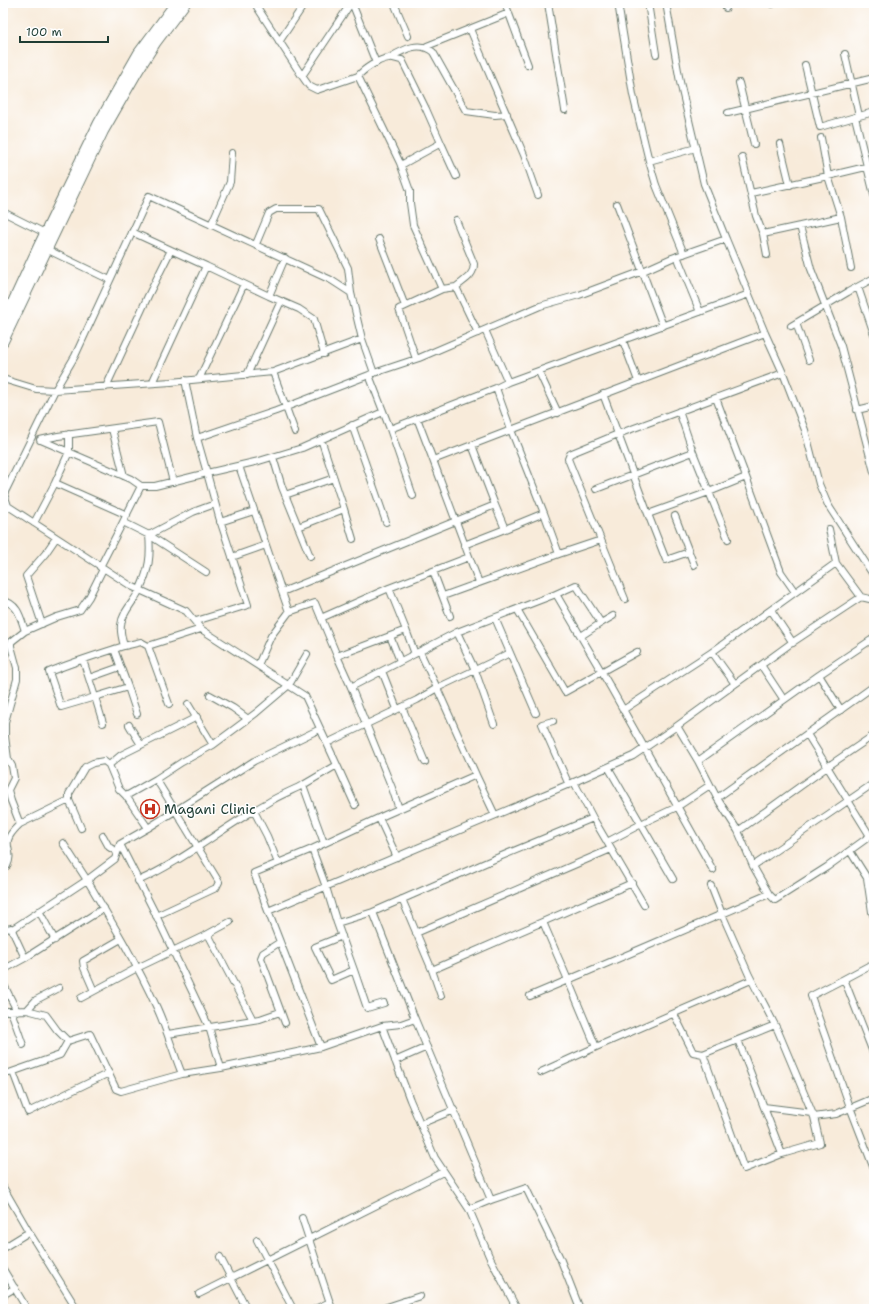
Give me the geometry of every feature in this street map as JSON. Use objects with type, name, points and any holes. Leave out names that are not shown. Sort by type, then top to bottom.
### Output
[{"type":"main road","points":[[3,341],[43,247],[45,233],[98,123],[130,67],[176,3]]},
{"type":"main road","points":[[4,320],[130,84],[155,43],[185,3]]},
{"type":"street","points":[[260,3],[257,7],[278,42],[309,86],[317,90],[358,76],[376,63],[416,46],[427,46],[508,13]]},
{"type":"street","points":[[278,42],[305,3]]},
{"type":"street","points":[[302,76],[352,3]]},
{"type":"street","points":[[352,3],[376,63]]},
{"type":"street","points":[[394,3],[408,36]]},
{"type":"street","points":[[505,3],[528,65]]},
{"type":"street","points":[[548,3],[565,110]]},
{"type":"street","points":[[618,3],[633,95],[649,160],[656,185],[684,254]]},
{"type":"street","points":[[648,3],[656,54]]},
{"type":"street","points":[[666,3],[680,82],[704,184],[783,373],[805,430],[819,484],[828,505],[874,576]]},
{"type":"street","points":[[470,29],[507,114],[538,195]]},
{"type":"street","points":[[427,46],[433,52],[466,111],[494,115],[507,114]]},
{"type":"street","points":[[845,54],[867,167],[874,195]]},
{"type":"street","points":[[389,58],[402,60],[456,176]]},
{"type":"street","points":[[805,65],[820,127],[874,112]]},
{"type":"street","points":[[358,76],[401,165],[410,191],[413,224],[442,289]]},
{"type":"street","points":[[728,113],[874,78]]},
{"type":"street","points":[[739,83],[754,144]]},
{"type":"street","points":[[821,138],[828,176],[842,217],[850,268]]},
{"type":"street","points":[[401,165],[440,143]]},
{"type":"street","points":[[780,144],[790,185]]},
{"type":"street","points":[[649,160],[696,148]]},
{"type":"street","points":[[211,225],[230,182],[232,153]]},
{"type":"street","points":[[742,157],[756,216],[763,234],[766,255]]},
{"type":"street","points":[[751,193],[874,166]]},
{"type":"street","points":[[351,292],[331,280],[256,244],[149,196],[75,356],[55,390],[4,494],[8,506],[34,524],[131,586],[186,611],[201,628],[305,696],[355,805]]},
{"type":"street","points":[[617,204],[663,326]]},
{"type":"street","points":[[256,244],[269,213],[272,210],[319,209],[348,268],[351,292],[362,339],[383,412],[413,496]]},
{"type":"street","points":[[3,212],[45,233]]},
{"type":"street","points":[[763,234],[842,217]]},
{"type":"street","points":[[416,359],[399,309],[442,289],[456,286],[469,277],[474,270],[474,264],[456,220]]},
{"type":"street","points":[[800,226],[811,269],[841,346],[874,472]]},
{"type":"street","points":[[132,232],[299,309],[314,318],[324,354]]},
{"type":"street","points":[[379,239],[405,306]]},
{"type":"street","points":[[197,438],[416,359],[540,306],[579,295],[643,271],[677,256],[726,239]]},
{"type":"street","points":[[43,247],[110,280]]},
{"type":"street","points":[[106,387],[171,250]]},
{"type":"street","points":[[677,256],[700,312]]},
{"type":"street","points":[[269,296],[285,258]]},
{"type":"street","points":[[152,383],[206,266]]},
{"type":"street","points":[[809,360],[793,325],[874,278]]},
{"type":"street","points":[[199,379],[244,284]]},
{"type":"street","points":[[456,286],[478,333]]},
{"type":"street","points":[[858,287],[872,321],[874,334]]},
{"type":"street","points":[[390,429],[508,382],[539,372],[749,294]]},
{"type":"street","points":[[247,375],[281,301]]},
{"type":"street","points":[[485,330],[508,382]]},
{"type":"street","points":[[433,460],[765,333]]},
{"type":"street","points":[[3,379],[36,389],[55,390],[247,375],[273,372],[362,339]]},
{"type":"street","points":[[623,341],[638,381]]},
{"type":"street","points":[[273,372],[294,432]]},
{"type":"street","points":[[539,372],[558,413]]},
{"type":"street","points":[[625,599],[568,459],[570,454],[618,434],[783,373]]},
{"type":"street","points":[[185,380],[206,473],[220,522],[248,605],[196,622]]},
{"type":"street","points":[[496,388],[559,554]]},
{"type":"street","points":[[603,394],[666,560],[689,552]]},
{"type":"street","points":[[716,398],[781,572],[795,592]]},
{"type":"street","points":[[857,410],[874,406]]},
{"type":"street","points":[[679,411],[693,452],[728,539]]},
{"type":"street","points":[[32,436],[124,476],[142,486],[155,486],[239,466],[302,448],[383,412]]},
{"type":"street","points":[[417,418],[479,583]]},
{"type":"street","points":[[40,440],[69,434],[158,422],[173,482]]},
{"type":"street","points":[[352,425],[386,522]]},
{"type":"street","points":[[112,429],[124,476]]},
{"type":"street","points":[[34,524],[69,452],[69,434]]},
{"type":"street","points":[[321,439],[354,538]]},
{"type":"street","points":[[472,445],[504,529]]},
{"type":"street","points":[[596,489],[693,452]]},
{"type":"street","points":[[273,457],[285,495],[310,556]]},
{"type":"street","points":[[239,466],[289,612]]},
{"type":"street","points":[[648,514],[746,477]]},
{"type":"street","points":[[285,495],[334,478]]},
{"type":"street","points":[[55,483],[127,515]]},
{"type":"street","points":[[20,824],[8,790],[14,778],[12,766],[8,759],[5,736],[5,722],[17,679],[17,668],[11,642],[26,631],[80,610],[89,597],[123,522],[142,486]]},
{"type":"street","points":[[149,535],[193,512],[215,504]]},
{"type":"street","points":[[282,592],[495,505]]},
{"type":"street","points":[[298,527],[344,510]]},
{"type":"street","points":[[220,522],[254,511]]},
{"type":"street","points":[[464,545],[544,513]]},
{"type":"street","points":[[675,516],[694,565]]},
{"type":"street","points":[[123,522],[149,535],[206,572]]},
{"type":"street","points":[[829,529],[836,563],[861,597],[874,600]]},
{"type":"street","points":[[124,646],[120,632],[121,624],[123,618],[140,591],[150,563],[149,535]]},
{"type":"street","points":[[42,624],[26,576],[45,554],[56,538]]},
{"type":"street","points":[[443,596],[601,540]]},
{"type":"street","points":[[232,557],[266,545]]},
{"type":"street","points":[[322,618],[389,588],[469,557]]},
{"type":"street","points":[[623,710],[712,652],[836,563]]},
{"type":"street","points":[[433,571],[450,616]]},
{"type":"street","points":[[351,687],[457,632],[576,585],[601,623]]},
{"type":"street","points":[[389,588],[406,630],[437,688],[495,816]]},
{"type":"street","points":[[556,594],[645,748],[713,870]]},
{"type":"street","points":[[268,911],[571,784],[633,756],[761,665],[861,597]]},
{"type":"street","points":[[3,601],[11,603],[17,610],[26,631]]},
{"type":"street","points":[[258,665],[271,636],[289,612],[315,603],[351,687],[399,809]]},
{"type":"street","points":[[518,609],[565,692],[602,673],[636,652]]},
{"type":"street","points":[[771,610],[793,643]]},
{"type":"street","points":[[580,636],[613,616]]},
{"type":"street","points":[[495,618],[536,713]]},
{"type":"street","points":[[148,646],[201,628]]},
{"type":"street","points":[[337,656],[406,630]]},
{"type":"street","points":[[457,632],[475,670],[494,724]]},
{"type":"street","points":[[390,636],[400,662]]},
{"type":"street","points":[[698,761],[874,638]]},
{"type":"street","points":[[128,687],[61,707],[49,672],[114,649],[141,642],[148,646],[170,704]]},
{"type":"street","points":[[114,649],[137,714]]},
{"type":"street","points":[[712,652],[735,684]]},
{"type":"street","points":[[327,743],[510,653]]},
{"type":"street","points":[[126,796],[213,745],[248,719],[289,685],[307,654]]},
{"type":"street","points":[[83,660],[103,722]]},
{"type":"street","points":[[761,665],[784,700]]},
{"type":"street","points":[[89,678],[120,667]]},
{"type":"street","points":[[382,671],[425,762]]},
{"type":"street","points":[[819,675],[841,710]]},
{"type":"street","points":[[717,798],[874,686]]},
{"type":"street","points":[[210,695],[233,708],[248,719]]},
{"type":"street","points":[[3,702],[10,703]]},
{"type":"street","points":[[188,704],[213,745]]},
{"type":"street","points":[[109,765],[121,755],[197,717]]},
{"type":"street","points":[[552,721],[542,724],[571,784],[593,818],[644,905]]},
{"type":"street","points":[[130,725],[141,745]]},
{"type":"street","points":[[677,726],[698,761],[717,798],[738,831],[753,866],[769,894],[775,900],[872,835],[847,801],[806,734]]},
{"type":"street","points":[[3,929],[14,928],[87,880],[115,859],[120,844],[176,811],[254,760],[320,729]]},
{"type":"street","points":[[738,831],[874,735]]},
{"type":"street","points":[[81,828],[69,800],[69,794],[85,767],[93,763],[104,761],[109,765],[119,789],[126,796],[148,828]]},
{"type":"street","points":[[138,881],[154,874],[267,803],[303,785],[337,765]]},
{"type":"street","points":[[608,767],[673,879]]},
{"type":"street","points":[[321,1047],[254,872],[312,849],[476,775]]},
{"type":"street","points":[[156,779],[219,882],[216,888],[156,916]]},
{"type":"street","points":[[753,866],[874,782]]},
{"type":"street","points":[[303,785],[324,843]]},
{"type":"street","points":[[607,842],[677,807],[710,785]]},
{"type":"street","points":[[3,868],[7,866],[10,860],[8,840],[13,831],[20,824],[69,800]]},
{"type":"street","points":[[254,811],[267,836],[278,863]]},
{"type":"street","points":[[379,818],[397,857]]},
{"type":"street","points":[[337,923],[372,912],[593,818]]},
{"type":"street","points":[[103,836],[109,847],[117,852]]},
{"type":"street","points":[[63,843],[104,908],[157,1008],[182,1074]]},
{"type":"street","points":[[120,844],[174,951],[209,1027],[221,1068]]},
{"type":"street","points":[[312,849],[367,1008],[384,1003]]},
{"type":"street","points":[[416,933],[611,849]]},
{"type":"street","points":[[850,851],[867,878],[874,917]]},
{"type":"street","points":[[432,970],[632,883]]},
{"type":"street","points":[[703,1054],[744,1169],[782,1154],[820,1143],[813,1115],[775,1025],[752,980],[711,886]]},
{"type":"street","points":[[530,996],[769,894]]},
{"type":"street","points":[[402,899],[432,970],[441,996]]},
{"type":"street","points":[[3,970],[55,940],[104,908]]},
{"type":"street","points":[[39,911],[55,940]]},
{"type":"street","points":[[372,912],[491,1200]]},
{"type":"street","points":[[81,998],[136,968],[174,951],[230,922]]},
{"type":"street","points":[[543,922],[596,1047]]},
{"type":"street","points":[[11,928],[25,958]]},
{"type":"street","points":[[208,934],[253,1020]]},
{"type":"street","points":[[342,936],[315,946],[331,980],[354,970]]},
{"type":"street","points":[[94,991],[84,968],[83,961],[121,939]]},
{"type":"street","points":[[280,942],[263,952],[261,958],[284,1023]]},
{"type":"street","points":[[874,964],[811,996],[850,1107],[874,1169]]},
{"type":"street","points":[[844,979],[874,1055]]},
{"type":"street","points":[[541,1072],[752,980]]},
{"type":"street","points":[[3,983],[14,1011],[23,1045]]},
{"type":"street","points":[[27,1010],[36,1000],[59,988]]},
{"type":"street","points":[[3,1011],[27,1010],[46,1015],[57,1030],[68,1041]]},
{"type":"street","points":[[168,1034],[260,1019],[280,1012]]},
{"type":"street","points":[[674,1014],[693,1052],[703,1054],[775,1025]]},
{"type":"street","points":[[3,1073],[13,1072],[60,1055],[68,1041],[90,1034],[116,1089],[121,1091],[182,1074],[221,1068],[321,1047],[382,1026],[401,1024],[415,1019]]},
{"type":"street","points":[[382,1026],[420,1124],[435,1158],[469,1209],[489,1256],[517,1309]]},
{"type":"street","points":[[738,1040],[782,1154]]},
{"type":"street","points":[[395,1061],[427,1047]]},
{"type":"street","points":[[13,1072],[28,1112],[109,1073]]},
{"type":"street","points":[[764,1107],[813,1115],[830,1116],[874,1098]]},
{"type":"street","points":[[420,1124],[454,1110]]},
{"type":"street","points":[[199,1294],[443,1172]]},
{"type":"street","points":[[3,1187],[77,1309]]},
{"type":"street","points":[[469,1209],[526,1188],[560,1258],[580,1309]]},
{"type":"street","points":[[302,1218],[332,1309]]},
{"type":"street","points":[[3,1248],[29,1232]]},
{"type":"street","points":[[257,1240],[293,1309]]},
{"type":"street","points":[[220,1257],[247,1309]]},
{"type":"street","points":[[3,1269],[27,1309]]},
{"type":"street","points":[[3,1295],[14,1288]]},
{"type":"street","points":[[381,1309],[388,1308],[420,1296]]},
{"type":"street","points":[[404,1301],[407,1309]]},
{"type":"street","points":[[315,1309],[330,1302]]},
{"type":"place","name":"Magani Clinic","points":[[150,809]]}]
